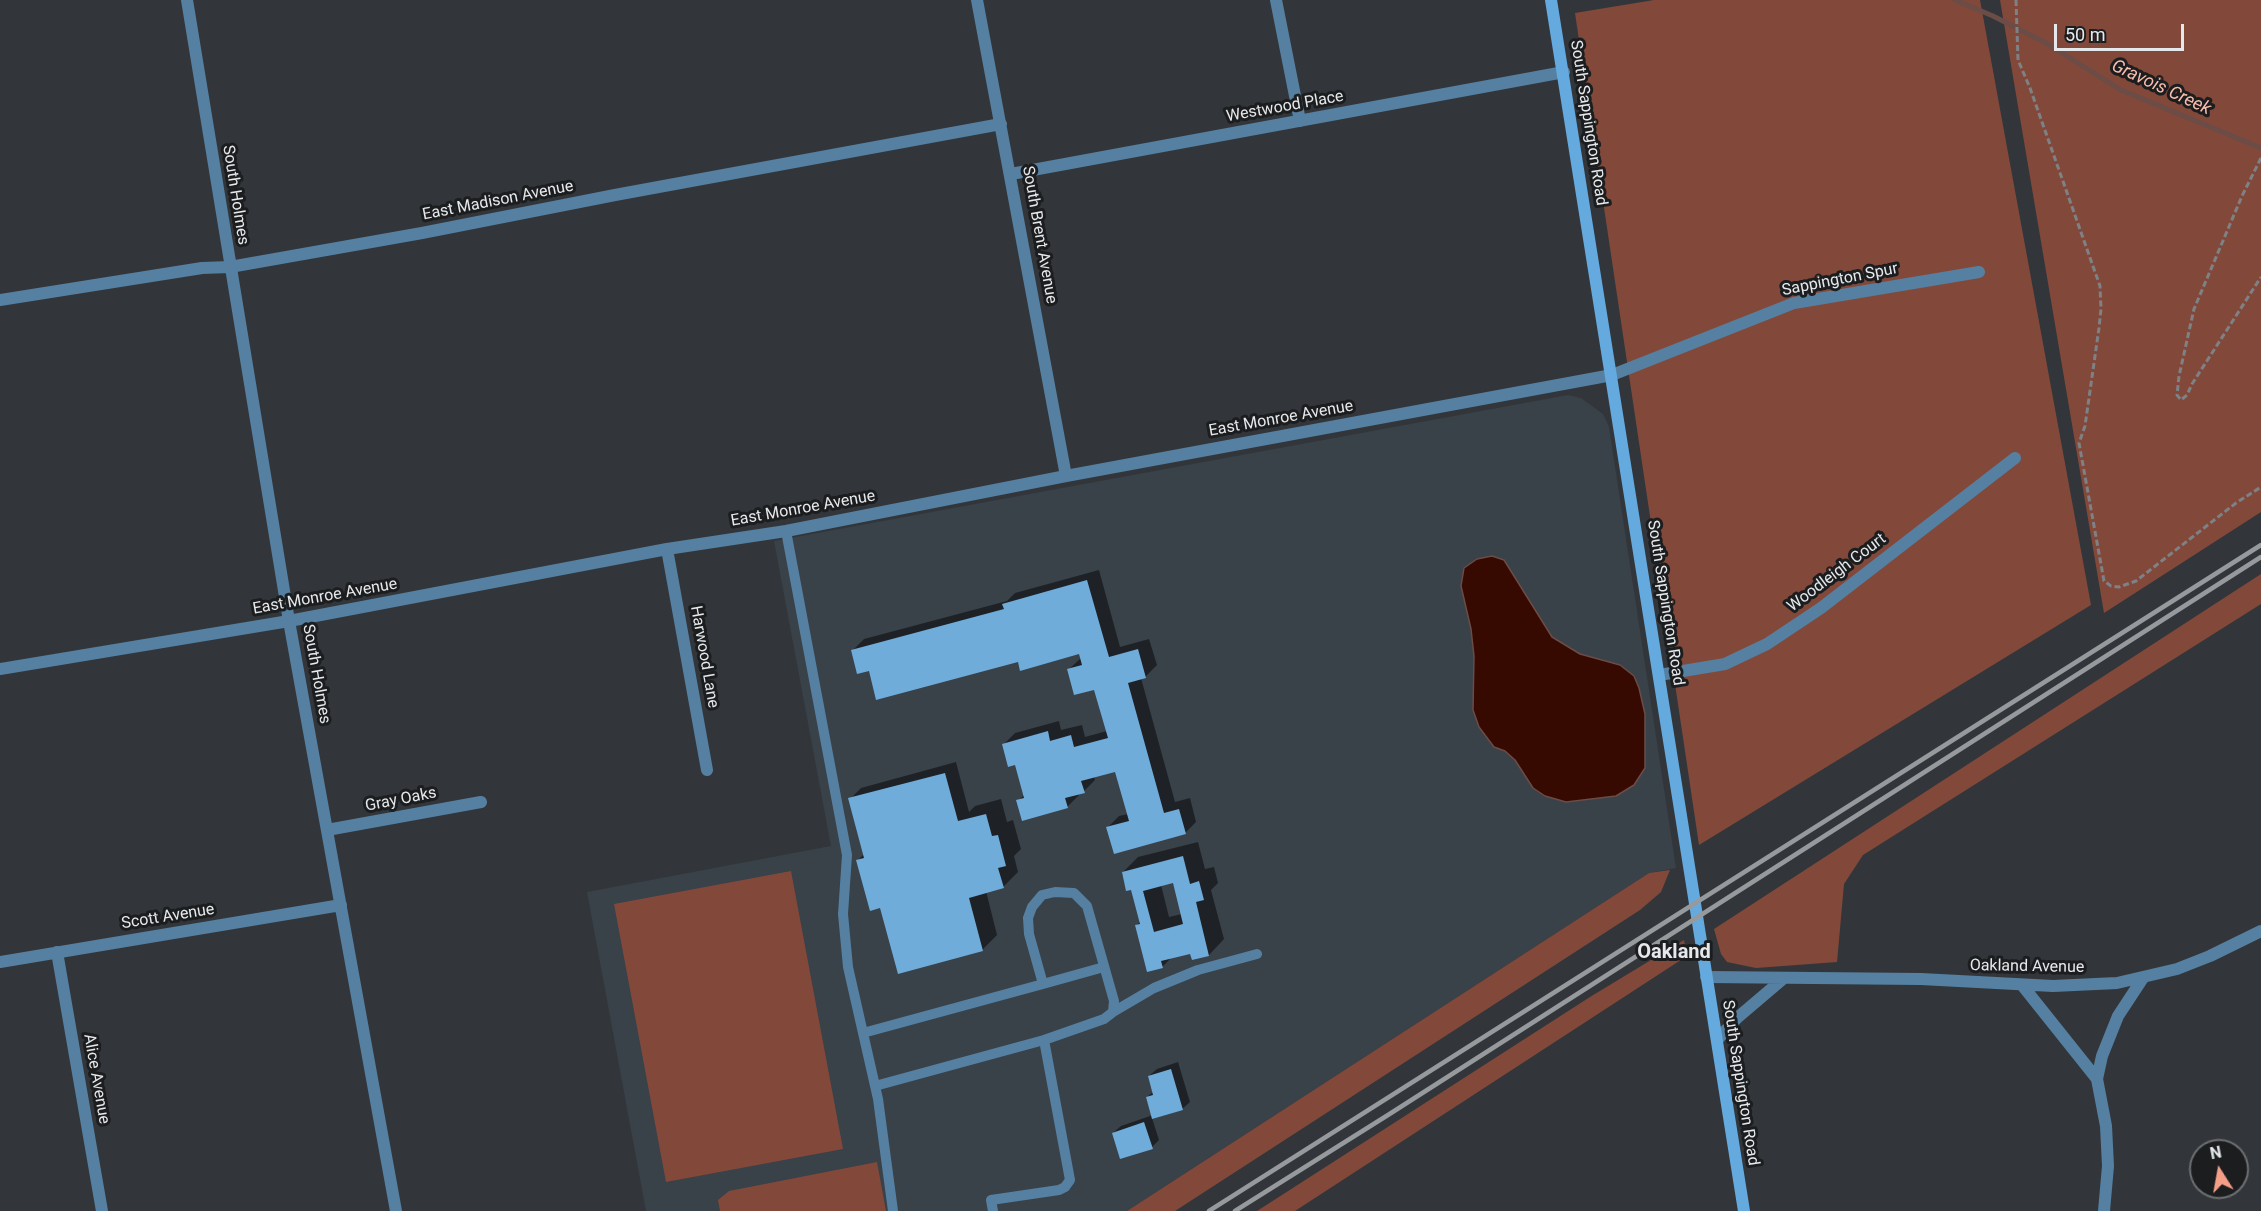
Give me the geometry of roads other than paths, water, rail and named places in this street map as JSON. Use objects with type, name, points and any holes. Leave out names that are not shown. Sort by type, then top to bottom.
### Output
[{"type":"street","name":"South Holmes","points":[[187,0],[289,621],[396,1211]]},
{"type":"street","name":"South Brent Avenue","points":[[977,0],[1066,476]]},
{"type":"street","points":[[1276,0],[1300,121]]},
{"type":"street","name":"South Sappington Road","points":[[1551,0],[1744,1211]]},
{"type":"street","name":"Westwood Place","points":[[1011,174],[1564,72]]},
{"type":"street","name":"East Madison Avenue","points":[[0,300],[202,268],[230,267],[1001,124]]},
{"type":"street","name":"Sappington Spur","points":[[1612,375],[1794,303],[1979,272]]},
{"type":"street","name":"East Monroe Avenue","points":[[0,669],[289,621],[667,549],[786,531],[1066,476],[1612,375]]},
{"type":"street","name":"Woodleigh Court","points":[[1659,675],[1725,664],[1767,644],[1821,608],[2015,458]]},
{"type":"street","name":"Harwood Lane","points":[[667,549],[707,770]]},
{"type":"street","name":"Gray Oaks","points":[[327,830],[481,801]]},
{"type":"street","name":"Scott Avenue","points":[[0,962],[341,905]]},
{"type":"street","name":"Oakland Avenue","points":[[1706,977],[1921,980],[2053,987],[2116,982],[2177,969],[2261,932]]},
{"type":"street","name":"Alice Avenue","points":[[57,952],[102,1211]]},
{"type":"street","points":[[1716,1040],[1737,1018],[1784,978]]},
{"type":"street","points":[[2104,1211],[2108,1166],[2106,1126],[2097,1079],[2102,1056],[2118,1016],[2143,978]]},
{"type":"street","points":[[2022,985],[2097,1079]]},
{"type":"lane","points":[[786,531],[847,855],[843,914],[848,967],[875,1086],[893,1211]]},
{"type":"lane","points":[[1043,984],[1029,934],[1028,918],[1032,907],[1042,895],[1054,892],[1074,893],[1087,906],[1114,1001],[1113,1012]]},
{"type":"lane","points":[[875,1086],[1044,1040],[1104,1019],[1154,988],[1198,970],[1257,954]]},
{"type":"lane","points":[[863,1033],[1104,967]]},
{"type":"lane","points":[[993,1211],[991,1200],[1059,1191],[1070,1180],[1044,1040]]},
{"type":"waterway","name":"Gravois Creek","points":[[1955,0],[2046,43],[2121,90],[2261,148]]},
{"type":"railway","points":[[1209,1211],[2261,545]]},
{"type":"railway","points":[[1235,1211],[2261,557]]},
{"type":"district","name":"Oakland","points":[[1674,953]]}]
